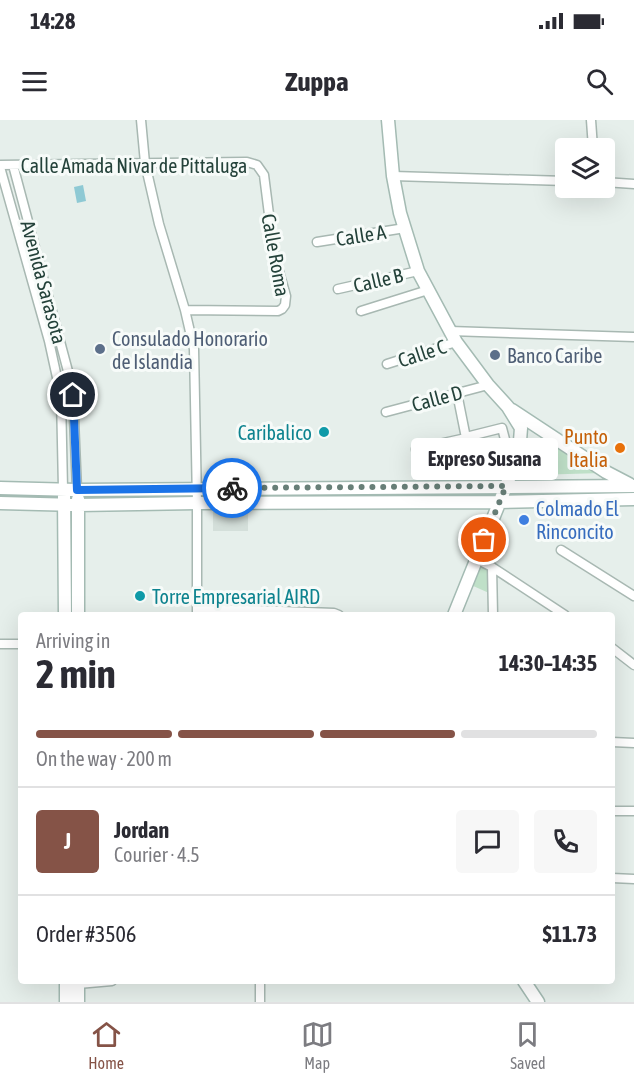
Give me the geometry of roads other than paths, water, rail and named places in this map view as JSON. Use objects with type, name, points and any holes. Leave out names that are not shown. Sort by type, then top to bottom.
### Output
[{"type":"main road","points":[[388,120],[393,176],[400,213],[418,271],[453,337],[488,385],[508,407],[521,428],[519,454],[455,612]]},
{"type":"main road","points":[[508,407],[606,472],[633,486]]},
{"type":"main road","points":[[0,488],[77,490],[633,486]]},
{"type":"main road","name":"Avenida Sarasota","points":[[63,489],[65,612]]},
{"type":"main road","name":"Avenida Sarasota","points":[[77,490],[78,612]]},
{"type":"main road","points":[[0,503],[78,505],[634,499]]},
{"type":"main road","points":[[66,1002],[73,984]]},
{"type":"main road","points":[[74,984],[78,1002]]},
{"type":"main road","points":[[526,984],[538,1002]]},
{"type":"street","points":[[141,120],[145,163],[159,224],[185,310],[194,349],[197,611],[265,612]]},
{"type":"street","points":[[591,120],[592,138]]},
{"type":"street","name":"Calle Amada Nivar de Pittaluga","points":[[0,166],[247,162],[258,165],[264,175]]},
{"type":"street","name":"Avenida Sarasota","points":[[13,165],[73,395],[77,490]]},
{"type":"street","name":"Avenida Sarasota","points":[[0,166],[49,341],[61,396],[63,489]]},
{"type":"street","name":"Calle Roma","points":[[185,310],[278,310],[285,305],[286,296],[274,255],[264,175]]},
{"type":"street","points":[[393,176],[555,181]]},
{"type":"street","points":[[615,182],[634,183]]},
{"type":"street","name":"Calle A","points":[[317,242],[405,228]]},
{"type":"street","points":[[21,242],[33,238]]},
{"type":"street","name":"Calle B","points":[[338,289],[418,271]]},
{"type":"street","name":"Calle B","points":[[361,311],[428,290]]},
{"type":"street","name":"Calle C","points":[[387,364],[453,337],[634,337]]},
{"type":"street","points":[[49,341],[59,338]]},
{"type":"street","name":"Calle D","points":[[386,412],[488,385]]},
{"type":"street","points":[[457,393],[465,469]]},
{"type":"street","points":[[502,428],[510,458],[465,469],[420,471],[416,449],[463,438],[502,428]]},
{"type":"street","points":[[561,550],[634,596]]},
{"type":"street","points":[[476,559],[560,612]]},
{"type":"street","points":[[492,567],[494,612]]},
{"type":"street","points":[[0,644],[18,644]]},
{"type":"street","points":[[615,650],[633,663]]},
{"type":"street","points":[[615,742],[634,742]]},
{"type":"street","points":[[615,811],[634,811]]},
{"type":"street","points":[[615,879],[634,879]]},
{"type":"street","points":[[260,984],[260,1002]]},
{"type":"water","points":[[83,185],[86,201],[77,203],[74,187]]},
{"type":"place","name":"Consulado Honorario de Islandia","points":[[100,349]]},
{"type":"place","name":"Banco Caribe","points":[[495,355]]},
{"type":"place","name":"Caribalico","points":[[324,432]]},
{"type":"place","name":"Punto Italia","points":[[620,448]]},
{"type":"place","name":"Colmado El Rinconcito","points":[[524,520]]},
{"type":"place","name":"Expreso Susana","points":[[484,540]]},
{"type":"place","name":"Torre Empresarial AIRD","points":[[140,596]]}]
